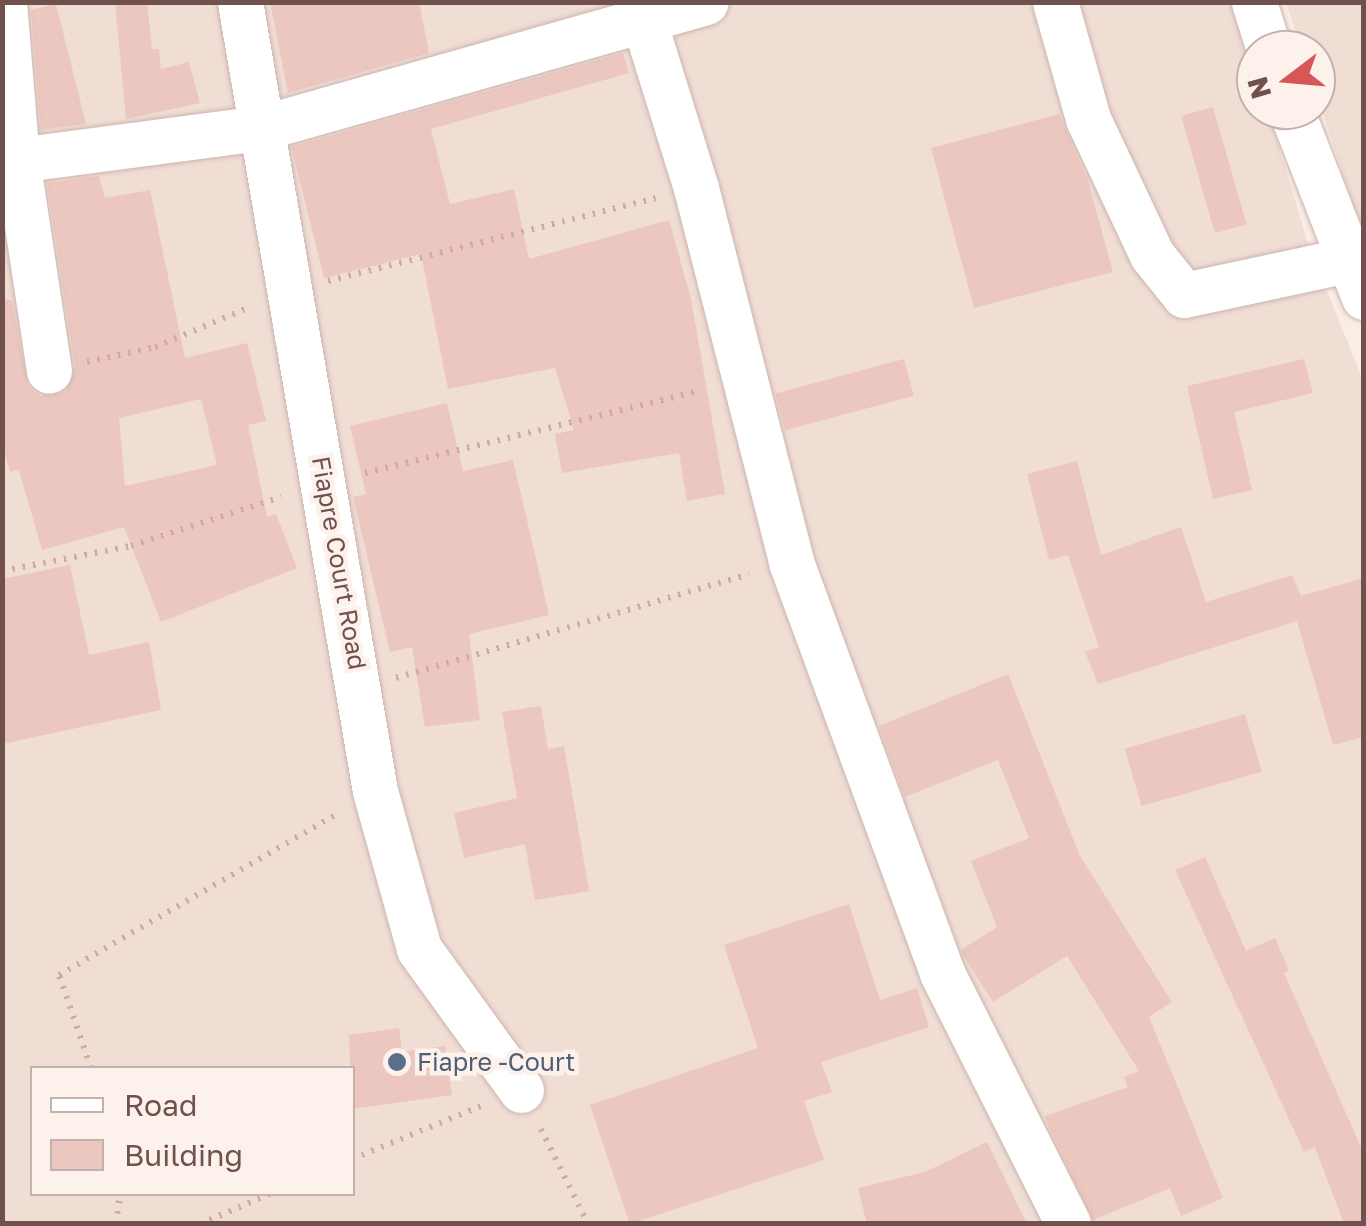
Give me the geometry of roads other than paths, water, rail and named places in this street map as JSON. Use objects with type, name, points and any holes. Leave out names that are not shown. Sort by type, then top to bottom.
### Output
[{"type":"street","points":[[4,2],[10,160],[48,371]]},
{"type":"street","name":"Fiapre Court Road","points":[[240,2],[362,688],[375,791],[419,949],[521,1090]]},
{"type":"street","points":[[10,160],[261,128],[640,11],[706,2]]},
{"type":"street","points":[[1055,2],[1088,119],[1152,255],[1184,294],[1356,278],[1299,130]]},
{"type":"street","points":[[1254,2],[1262,30]]},
{"type":"street","points":[[640,11],[696,188],[791,562],[942,973],[1068,1224]]},
{"type":"place","name":"Fiapre -Court","points":[[397,1062]]}]
